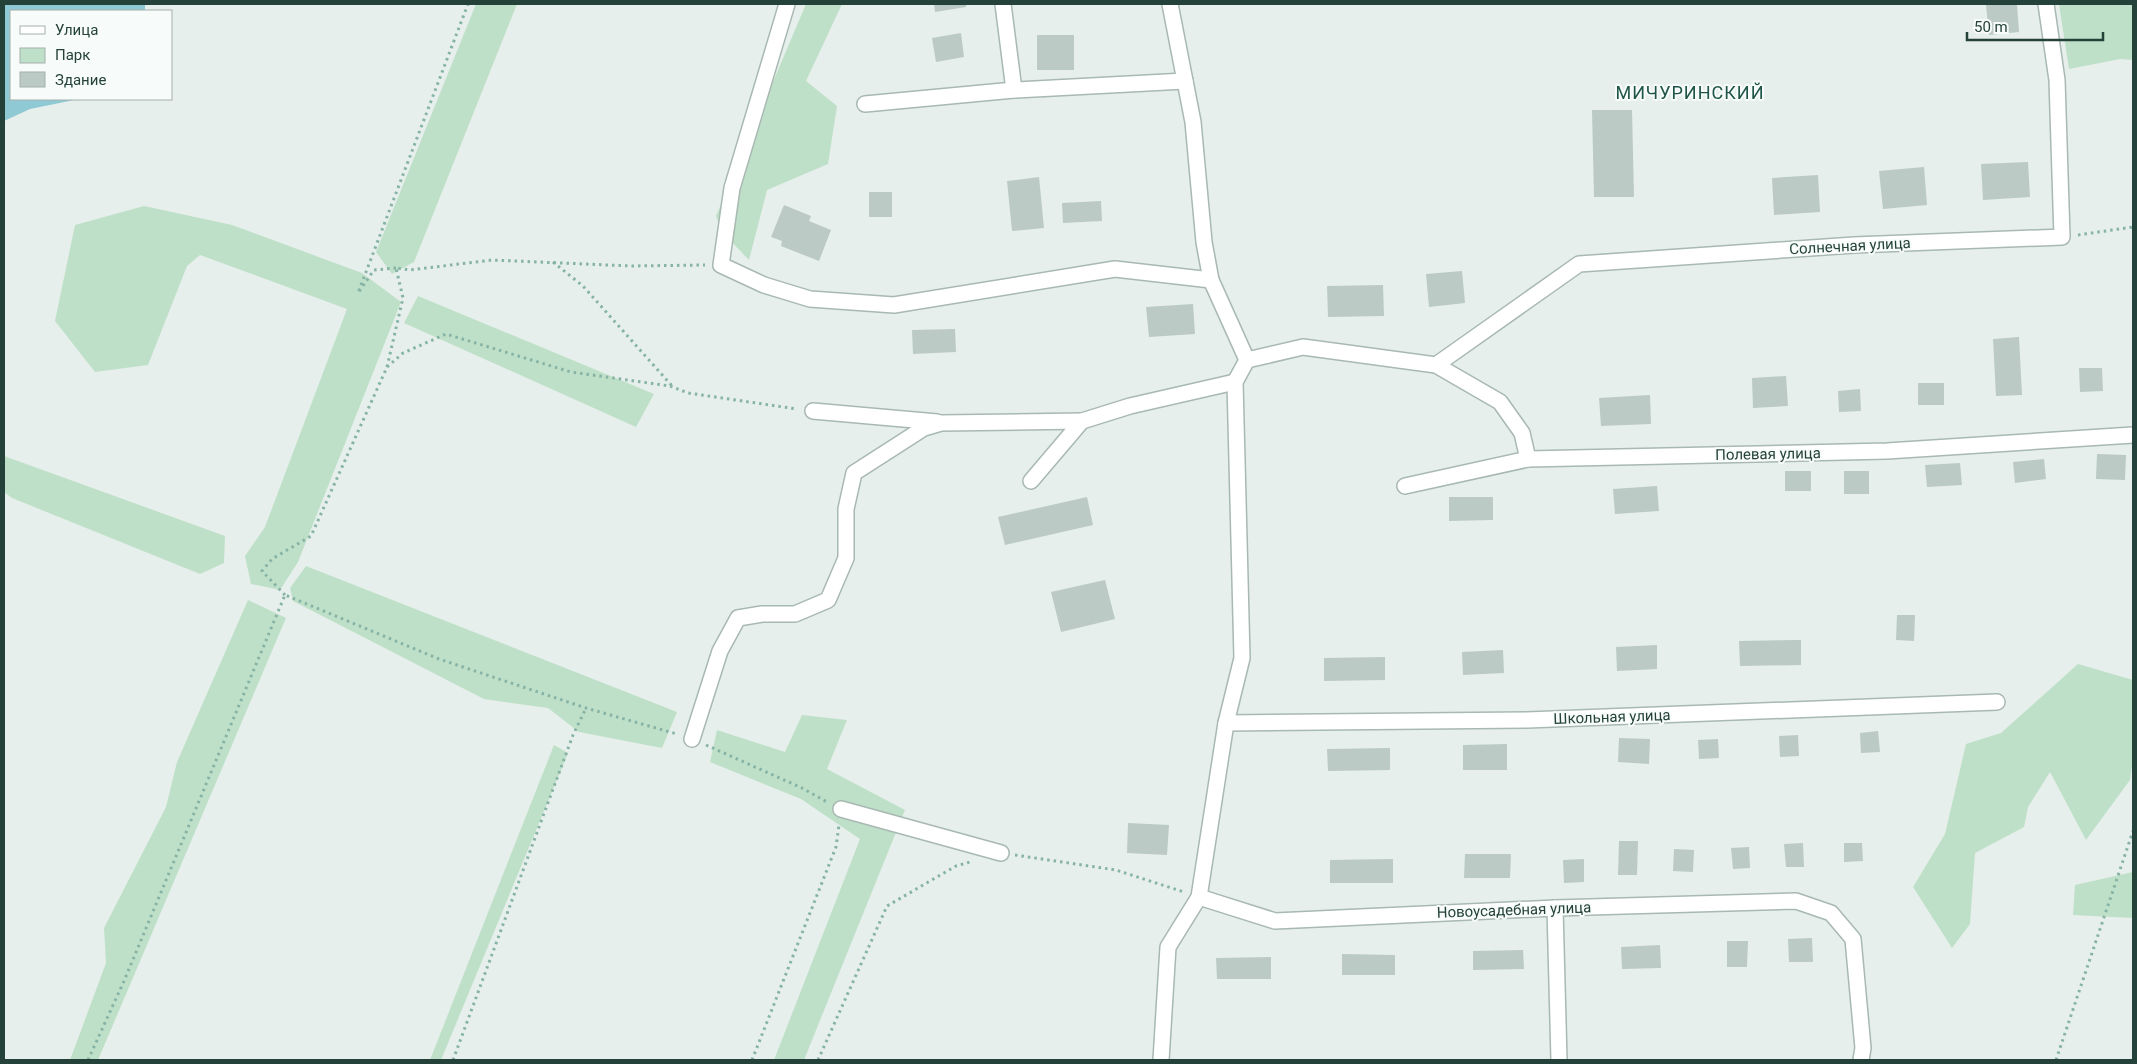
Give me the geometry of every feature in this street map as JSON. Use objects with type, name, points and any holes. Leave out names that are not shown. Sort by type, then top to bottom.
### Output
[{"type":"street","points":[[787,4],[732,188],[721,265],[764,285],[810,299],[894,306],[1115,269],[1211,280]]},
{"type":"street","points":[[1003,4],[1014,90]]},
{"type":"street","points":[[1170,4],[1193,122],[1204,242],[1211,280],[1247,360]]},
{"type":"street","points":[[2046,4],[2057,80],[2062,237]]},
{"type":"street","points":[[865,104],[1014,90],[1185,81]]},
{"type":"street","name":"Солнечная улица","points":[[1436,365],[1579,264],[1854,245],[2062,237]]},
{"type":"street","points":[[1161,1060],[1168,947],[1199,897],[1226,723],[1242,658],[1235,382],[1247,360],[1303,347],[1436,365],[1500,402],[1522,433],[1528,460]]},
{"type":"street","points":[[813,411],[941,423],[1082,421],[1130,406],[1235,382]]},
{"type":"street","points":[[1031,481],[1082,421]]},
{"type":"street","points":[[692,739],[720,651],[738,618],[762,614],[795,614],[828,600],[846,558],[846,509],[854,473],[924,428],[941,423]]},
{"type":"street","name":"Полевая улица","points":[[1405,486],[1528,460],[1887,451],[2133,435]]},
{"type":"street","name":"Школьная улица","points":[[1226,723],[1527,720],[1998,702]]},
{"type":"street","points":[[841,809],[1001,853]]},
{"type":"street","name":"Новоусадебная улица","points":[[1199,897],[1275,921],[1555,908],[1796,901],[1831,913],[1853,939],[1863,1048],[1861,1060]]},
{"type":"street","points":[[1555,908],[1559,1060]]},
{"type":"path","points":[[468,4],[358,293],[374,270],[396,268],[410,270],[492,260],[632,266],[721,265]]},
{"type":"path","points":[[2062,237],[2133,227]]},
{"type":"path","points":[[553,262],[583,286],[673,388]]},
{"type":"path","points":[[396,268],[403,298],[387,367],[311,536],[272,560],[262,571],[286,595],[439,660],[586,708],[692,739],[802,788],[841,809],[836,847],[752,1060]]},
{"type":"path","points":[[387,367],[403,353],[446,334],[571,372],[673,388],[705,396],[813,411]]},
{"type":"path","points":[[88,1060],[124,981],[286,595]]},
{"type":"path","points":[[453,1060],[573,735],[586,708]]},
{"type":"path","points":[[2056,1060],[2133,830]]},
{"type":"path","points":[[1001,853],[1116,870],[1199,897]]},
{"type":"path","points":[[818,1060],[887,906],[956,866],[974,861]]},
{"type":"green space","points":[[476,4],[517,4],[414,262],[392,274],[376,252]]},
{"type":"green space","points":[[806,4],[842,4],[806,81],[837,106],[828,164],[767,190],[749,260],[723,233],[716,216]]},
{"type":"green space","points":[[2059,4],[2133,4],[2133,60],[2120,59],[2069,69]]},
{"type":"green space","points":[[144,206],[232,225],[362,273],[401,302],[298,562],[280,590],[251,584],[245,556],[265,527],[347,309],[200,255],[187,266],[148,365],[95,372],[55,321],[75,225]]},
{"type":"green space","points":[[418,296],[654,394],[636,427],[404,323]]},
{"type":"green space","points":[[4,456],[225,536],[224,563],[200,574],[12,498],[4,492]]},
{"type":"green space","points":[[306,566],[677,712],[662,748],[579,732],[548,708],[484,699],[293,601],[290,588]]},
{"type":"green space","points":[[248,600],[286,618],[98,1060],[70,1060],[106,963],[104,928],[166,807],[177,762]]},
{"type":"green space","points":[[2078,664],[2133,680],[2133,760],[2130,780],[2086,840],[2050,772],[2028,807],[2024,827],[1975,853],[1970,924],[1952,948],[1913,887],[1945,834],[1966,744],[2001,733]]},
{"type":"green space","points":[[802,715],[847,720],[827,769],[905,810],[804,1060],[774,1060],[860,839],[801,799],[710,762],[717,730],[785,752]]},
{"type":"green space","points":[[554,745],[568,753],[441,1060],[430,1060]]},
{"type":"green space","points":[[2133,872],[2133,918],[2073,915],[2075,885]]},
{"type":"water","points":[[4,4],[145,4],[145,10],[10,10],[10,100],[74,100],[30,109],[4,121]]},
{"type":"building","points":[[934,4],[966,4],[966,7],[935,12]]},
{"type":"building","points":[[2017,4],[2019,32],[1989,35],[1986,5]]},
{"type":"building","points":[[961,33],[964,57],[936,62],[932,38]]},
{"type":"building","points":[[1037,35],[1074,35],[1074,70],[1037,70]]},
{"type":"building","points":[[1592,110],[1632,110],[1634,197],[1594,197]]},
{"type":"building","points":[[2028,162],[2030,197],[1983,200],[1981,164]]},
{"type":"building","points":[[1924,167],[1927,205],[1883,209],[1879,171]]},
{"type":"building","points":[[1818,175],[1820,212],[1774,215],[1772,178]]},
{"type":"building","points":[[1039,177],[1044,228],[1012,231],[1007,181]]},
{"type":"building","points":[[869,192],[892,192],[892,217],[869,217]]},
{"type":"building","points":[[1101,201],[1102,221],[1063,223],[1062,203]]},
{"type":"building","points":[[784,205],[811,216],[809,221],[831,230],[819,261],[781,246],[782,241],[771,237]]},
{"type":"building","points":[[1462,271],[1465,303],[1429,307],[1426,274]]},
{"type":"building","points":[[1383,285],[1384,316],[1328,317],[1327,286]]},
{"type":"building","points":[[1193,304],[1195,334],[1149,337],[1146,307]]},
{"type":"building","points":[[955,329],[956,352],[913,354],[912,330]]},
{"type":"building","points":[[2019,337],[2022,395],[1996,396],[1993,339]]},
{"type":"building","points":[[2079,368],[2102,368],[2103,391],[2080,392]]},
{"type":"building","points":[[1786,376],[1788,406],[1753,408],[1752,378]]},
{"type":"building","points":[[1918,383],[1944,383],[1944,405],[1918,405]]},
{"type":"building","points":[[1860,389],[1861,411],[1839,412],[1838,391]]},
{"type":"building","points":[[1650,395],[1651,424],[1601,426],[1599,398]]},
{"type":"building","points":[[2097,454],[2126,455],[2125,480],[2096,479]]},
{"type":"building","points":[[2044,459],[2046,479],[2015,483],[2013,462]]},
{"type":"building","points":[[1960,463],[1962,485],[1927,487],[1925,465]]},
{"type":"building","points":[[1785,471],[1811,471],[1811,491],[1785,491]]},
{"type":"building","points":[[1844,471],[1869,471],[1869,494],[1844,494]]},
{"type":"building","points":[[1657,486],[1659,511],[1615,514],[1613,489]]},
{"type":"building","points":[[1087,497],[1093,525],[1005,545],[998,517]]},
{"type":"building","points":[[1449,497],[1493,497],[1493,520],[1449,521]]},
{"type":"building","points":[[1105,580],[1115,619],[1061,632],[1051,592]]},
{"type":"building","points":[[1897,615],[1915,615],[1914,641],[1896,640]]},
{"type":"building","points":[[1801,640],[1801,665],[1740,666],[1739,641]]},
{"type":"building","points":[[1657,645],[1657,669],[1617,671],[1616,647]]},
{"type":"building","points":[[1503,650],[1504,673],[1463,675],[1462,652]]},
{"type":"building","points":[[1385,657],[1385,680],[1324,681],[1324,658]]},
{"type":"building","points":[[1878,731],[1880,752],[1861,753],[1860,733]]},
{"type":"building","points":[[1798,735],[1799,756],[1780,757],[1779,736]]},
{"type":"building","points":[[1619,738],[1650,739],[1649,764],[1618,762]]},
{"type":"building","points":[[1718,739],[1719,758],[1699,759],[1698,740]]},
{"type":"building","points":[[1507,744],[1507,770],[1463,770],[1463,745]]},
{"type":"building","points":[[1390,748],[1390,770],[1328,771],[1327,749]]},
{"type":"building","points":[[1128,823],[1169,825],[1167,855],[1127,853]]},
{"type":"building","points":[[1619,841],[1638,841],[1637,875],[1618,875]]},
{"type":"building","points":[[1803,843],[1804,867],[1786,867],[1784,844]]},
{"type":"building","points":[[1844,843],[1862,843],[1863,861],[1844,862]]},
{"type":"building","points":[[1749,847],[1750,868],[1733,869],[1731,848]]},
{"type":"building","points":[[1674,849],[1694,850],[1693,872],[1673,871]]},
{"type":"building","points":[[1465,854],[1511,854],[1510,878],[1464,878]]},
{"type":"building","points":[[1393,859],[1393,883],[1330,883],[1330,860]]},
{"type":"building","points":[[1584,859],[1584,882],[1564,883],[1563,860]]},
{"type":"building","points":[[1812,938],[1813,962],[1789,962],[1788,939]]},
{"type":"building","points":[[1727,941],[1748,941],[1747,967],[1727,967]]},
{"type":"building","points":[[1660,945],[1661,968],[1622,969],[1621,947]]},
{"type":"building","points":[[1523,950],[1524,969],[1473,970],[1473,951]]},
{"type":"building","points":[[1342,954],[1395,955],[1395,975],[1342,975]]},
{"type":"building","points":[[1271,957],[1271,979],[1217,979],[1216,958]]},
{"type":"district","name":"МИЧУРИНСКИЙ","points":[[1690,93]]}]
